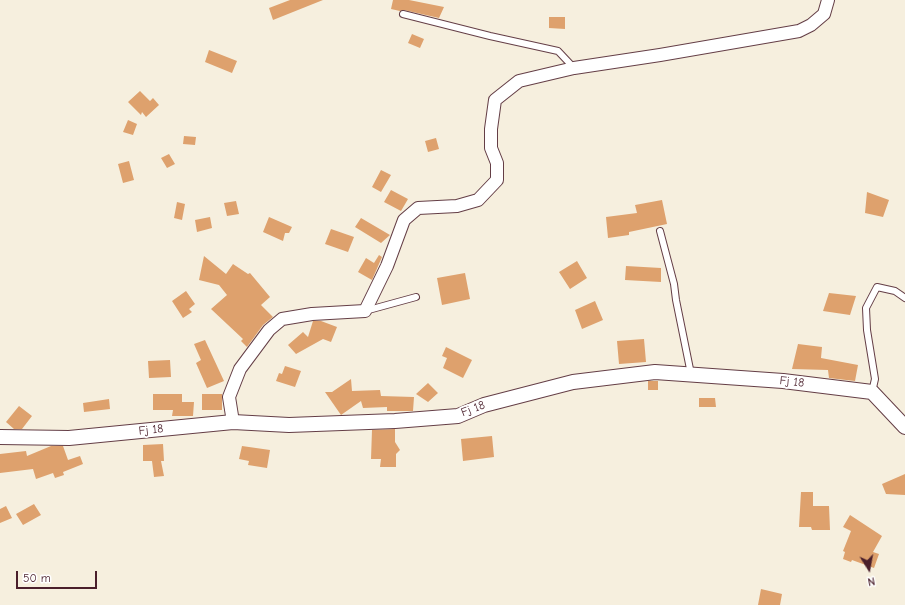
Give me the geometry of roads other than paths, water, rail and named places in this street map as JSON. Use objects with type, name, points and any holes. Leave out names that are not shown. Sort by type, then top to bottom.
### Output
[{"type":"street","points":[[233,422],[229,397],[240,369],[270,330],[282,319],[312,314],[365,311],[387,266],[404,220],[418,208],[457,206],[478,200],[497,180],[497,163],[491,148],[491,129],[495,100],[519,81],[574,68],[683,52],[799,31],[811,25],[824,14],[828,0]]},
{"type":"street","name":"Fj 18","points":[[0,438],[69,438],[233,422],[289,424],[395,421],[458,416],[484,405],[573,382],[655,372],[783,381],[872,392]]},
{"type":"street","points":[[872,392],[905,427]]},
{"type":"lane","points":[[403,14],[558,51],[574,68]]},
{"type":"lane","points":[[660,231],[674,284],[691,374]]},
{"type":"lane","points":[[872,392],[875,379],[867,330],[866,308],[877,287],[895,291],[905,298]]},
{"type":"lane","points":[[365,311],[416,297]]}]
